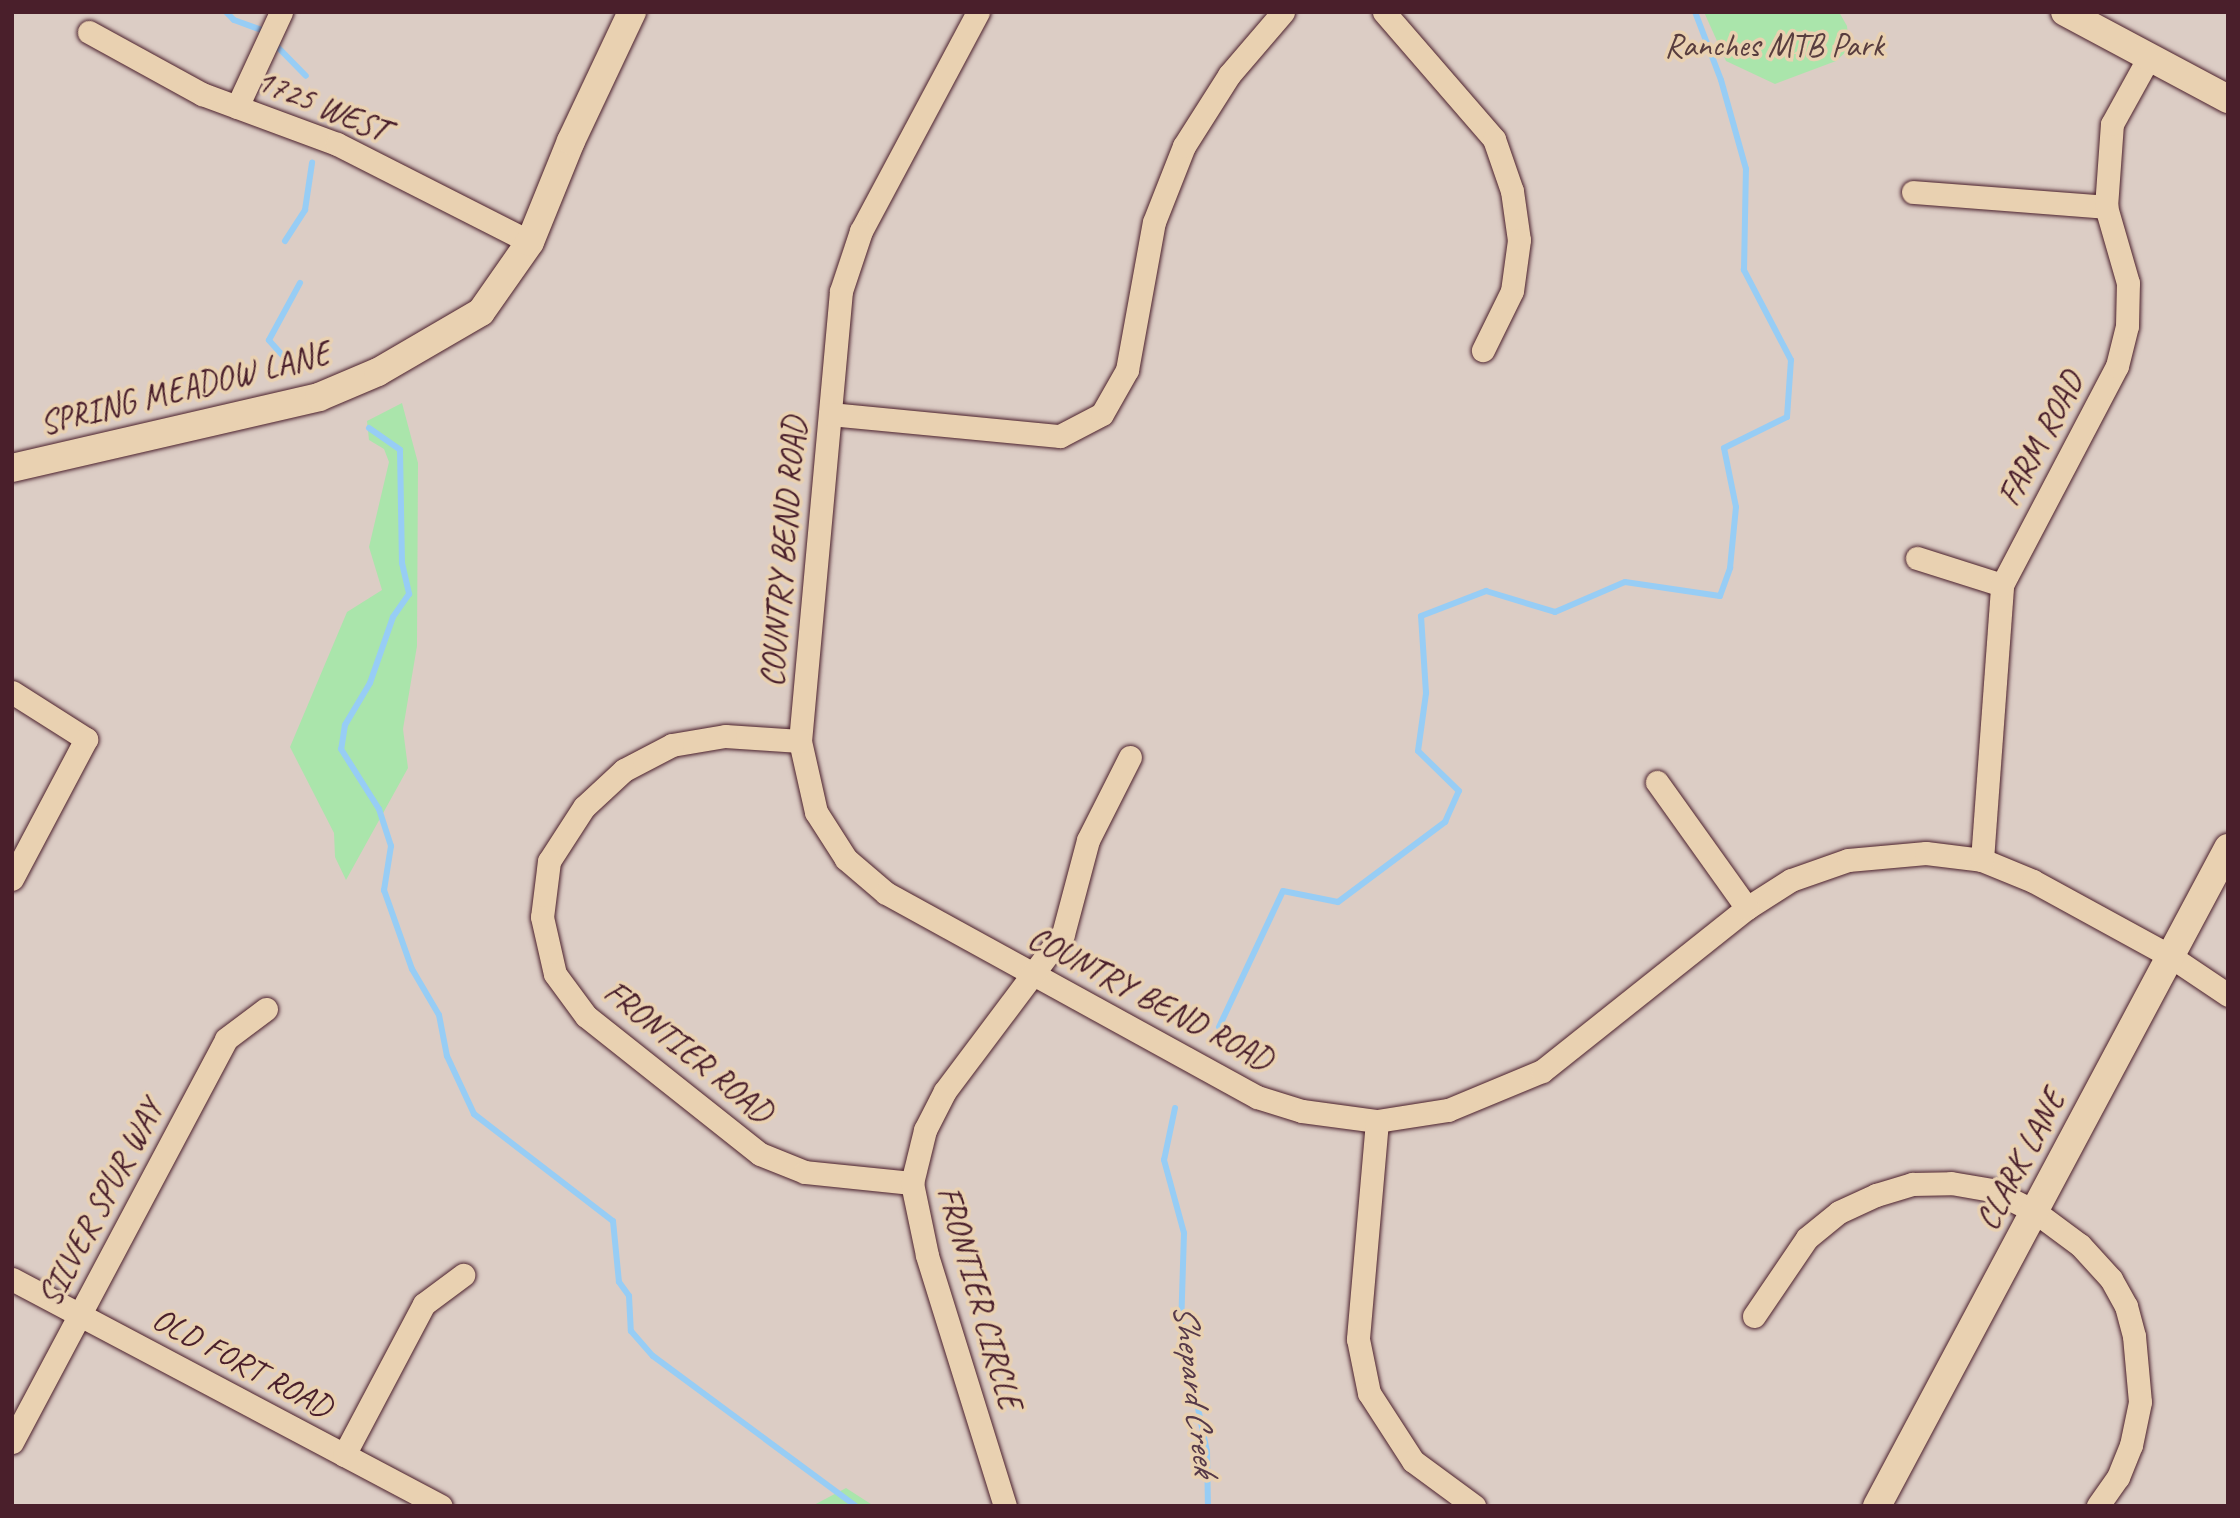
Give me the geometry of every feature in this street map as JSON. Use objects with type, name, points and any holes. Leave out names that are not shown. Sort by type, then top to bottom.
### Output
[{"type":"street","points":[[237,107],[281,12]]},
{"type":"street","name":"SPRING MEADOW LANE","points":[[12,468],[319,397],[378,372],[481,312],[530,242],[576,129],[632,12]]},
{"type":"street","name":"COUNTRY BEND ROAD","points":[[978,12],[861,231],[841,291],[800,741],[816,812],[846,859],[886,893],[1257,1097],[1302,1111],[1377,1121],[1448,1110],[1542,1071],[1747,908],[1791,880],[1848,860],[1926,853],[1982,860],[2033,881],[2170,956],[2228,995]]},
{"type":"street","points":[[830,414],[1060,436],[1102,414],[1127,370],[1154,222],[1184,146],[1229,75],[1283,12]]},
{"type":"street","points":[[1384,12],[1494,139],[1512,191],[1519,240],[1511,291],[1483,350]]},
{"type":"street","points":[[2065,12],[2228,99]]},
{"type":"street","name":"1725 WEST","points":[[89,32],[202,94],[337,144],[530,242]]},
{"type":"street","name":"FARM ROAD","points":[[1982,860],[2002,585],[2117,366],[2127,326],[2129,283],[2106,207],[2112,124],[2149,57]]},
{"type":"street","points":[[1913,192],[2106,207]]},
{"type":"street","points":[[1917,558],[2002,585]]},
{"type":"street","points":[[12,692],[86,739],[12,879]]},
{"type":"street","name":"FRONTIER ROAD","points":[[800,741],[725,736],[672,745],[624,770],[584,807],[549,861],[542,917],[555,974],[586,1016],[760,1154],[805,1171],[912,1183]]},
{"type":"street","name":"FRONTIER CIRCLE","points":[[1005,1506],[926,1255],[912,1183],[925,1130],[945,1091],[1035,975],[1063,934],[1087,840],[1130,757]]},
{"type":"street","points":[[1657,782],[1747,908]]},
{"type":"street","name":"CLARK LANE","points":[[1877,1506],[2228,848]]},
{"type":"street","name":"SILVER SPUR WAY","points":[[12,1442],[226,1039],[266,1009]]},
{"type":"street","points":[[1377,1121],[1358,1339],[1369,1393],[1413,1461],[1474,1506]]},
{"type":"street","points":[[1754,1316],[1807,1238],[1839,1212],[1876,1195],[1912,1184],[1951,1183],[1992,1190],[2034,1212],[2080,1245],[2111,1279],[2126,1306],[2134,1336],[2140,1402],[2132,1445],[2118,1478],[2098,1506]]},
{"type":"street","points":[[344,1455],[424,1304],[463,1275]]},
{"type":"street","name":"OLD FORT ROAD","points":[[12,1279],[441,1506]]},
{"type":"green space","name":"Ranches MTB Park","points":[[1704,12],[1839,12],[1847,26],[1849,49],[1836,61],[1775,84],[1726,61]]},
{"type":"green space","points":[[402,403],[418,463],[417,646],[403,729],[408,768],[346,880],[335,857],[334,833],[290,747],[347,612],[382,590],[369,547],[389,462],[384,449],[369,440],[367,421]]},
{"type":"green space","points":[[846,1488],[874,1506],[812,1506]]},
{"type":"waterway","points":[[226,12],[234,20],[261,30],[306,76]]},
{"type":"waterway","name":"Shepard Creek","points":[[1219,1027],[1283,891],[1338,902],[1445,822],[1459,791],[1418,751],[1426,693],[1421,616],[1486,591],[1555,612],[1625,582],[1720,596],[1730,568],[1736,507],[1724,448],[1787,417],[1791,360],[1744,270],[1746,169],[1721,80],[1695,12]]},
{"type":"waterway","points":[[285,241],[305,210],[312,163]]},
{"type":"waterway","points":[[293,367],[269,340],[300,283]]},
{"type":"waterway","points":[[369,428],[400,450],[402,563],[409,594],[393,617],[370,683],[345,725],[341,749],[379,809],[391,846],[384,890],[412,969],[439,1015],[447,1056],[474,1114],[613,1221],[619,1282],[629,1296],[631,1331],[653,1356],[856,1506]]},
{"type":"waterway","name":"Shepard Creek","points":[[1175,1108],[1164,1160],[1184,1233],[1181,1326],[1207,1451],[1208,1506]]}]
